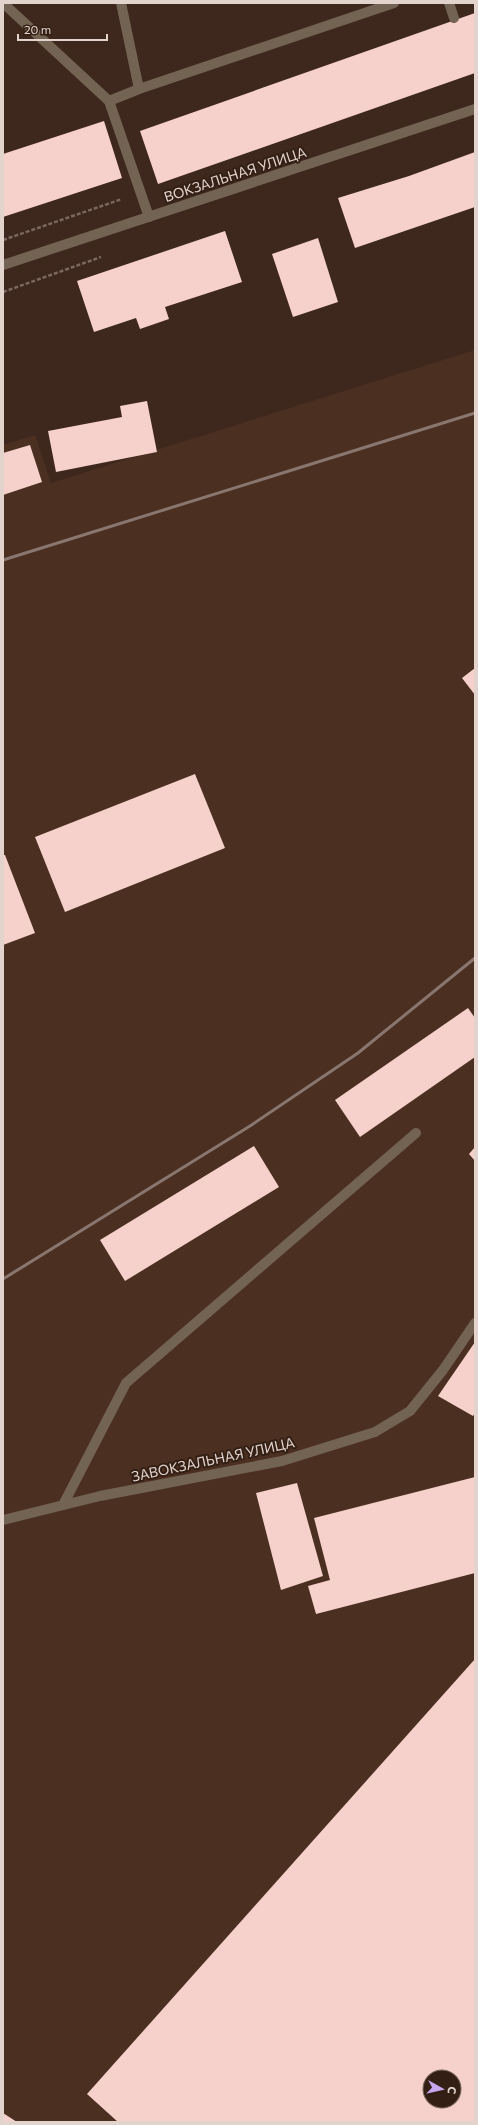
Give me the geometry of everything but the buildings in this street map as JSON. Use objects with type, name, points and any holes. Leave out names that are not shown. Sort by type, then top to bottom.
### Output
[{"type":"street","points":[[3,3],[109,101],[149,217]]},
{"type":"street","points":[[120,3],[139,88]]},
{"type":"street","points":[[109,101],[139,88],[394,3]]},
{"type":"street","points":[[449,3],[454,18]]},
{"type":"street","name":"ВОКЗАЛЬНАЯ УЛИЦА","points":[[3,265],[475,109]]},
{"type":"street","points":[[63,1505],[126,1383],[416,1133]]},
{"type":"street","name":"ЗАВОКЗАЛЬНАЯ УЛИЦА","points":[[3,1520],[63,1505],[282,1461],[375,1432],[410,1411],[443,1370],[475,1323]]},
{"type":"path","points":[[3,240],[141,193]]},
{"type":"path","points":[[3,292],[106,255]]},
{"type":"shaded area","points":[[475,350],[475,2122],[3,2122],[3,445],[35,435],[51,483]]},
{"type":"railway","points":[[3,560],[475,413]]},
{"type":"railway","points":[[3,1279],[250,1126],[358,1053],[475,958]]}]
